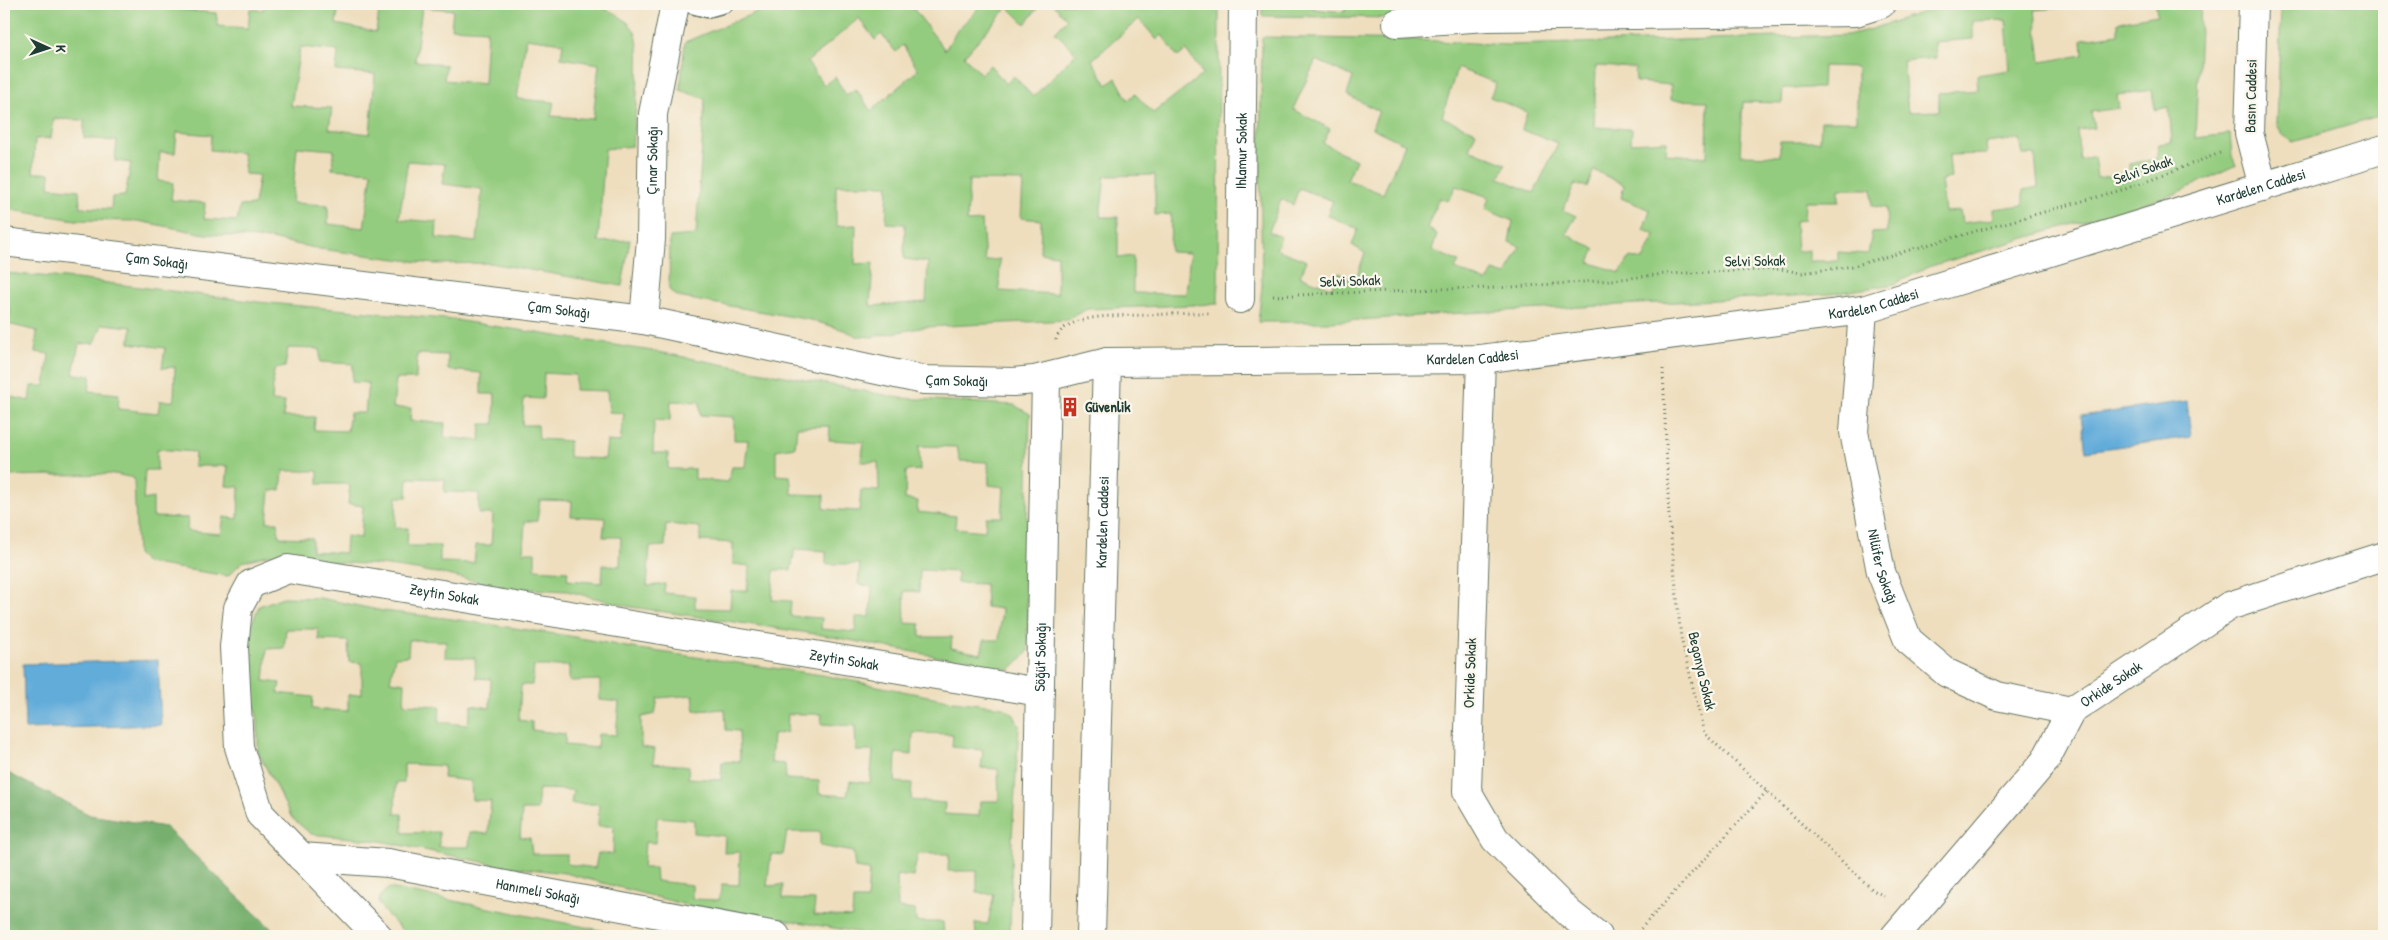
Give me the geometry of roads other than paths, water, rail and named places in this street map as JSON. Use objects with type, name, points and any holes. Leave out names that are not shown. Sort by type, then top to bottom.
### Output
[{"type":"street","name":"Çınar Sokağı","points":[[644,320],[650,239],[653,114],[675,4]]},
{"type":"street","name":"Ihlamur Sokak","points":[[1240,299],[1243,4]]},
{"type":"street","points":[[1397,23],[1527,10],[1856,12],[1881,4]]},
{"type":"street","name":"Basın Caddesi","points":[[2253,4],[2249,133],[2263,187]]},
{"type":"street","name":"Kardelen Caddesi","points":[[1091,936],[1107,362],[1480,359],[1863,310],[2384,150]]},
{"type":"street","name":"Çam Sokağı","points":[[4,242],[644,320],[924,380],[1013,382],[1046,379],[1107,362]]},
{"type":"street","name":"Nilüfer Sokağı","points":[[1863,310],[1854,432],[1881,572],[1908,640],[1948,672],[1997,696],[2072,711]]},
{"type":"street","name":"Orkide Sokak","points":[[1480,359],[1467,791],[1495,839],[1569,913],[1598,936]]},
{"type":"street","name":"Söğüt Sokağı","points":[[1035,936],[1046,379]]},
{"type":"street","name":"Orkide Sokak","points":[[1895,936],[2045,761],[2072,711],[2229,606],[2384,556]]},
{"type":"street","name":"Zeytin Sokak","points":[[378,936],[260,814],[239,747],[234,647],[238,608],[251,584],[288,569],[1040,692]]},
{"type":"street","name":"Hanımeli Sokağı","points":[[300,857],[398,865],[776,936]]},
{"type":"lane","points":[[688,4],[707,9],[725,4]]},
{"type":"water","points":[[2187,401],[2191,437],[2086,451],[2081,416]]},
{"type":"water","points":[[158,660],[161,725],[25,729],[23,664]]},
{"type":"place","name":"Güvenlik","points":[[1070,407]]}]
